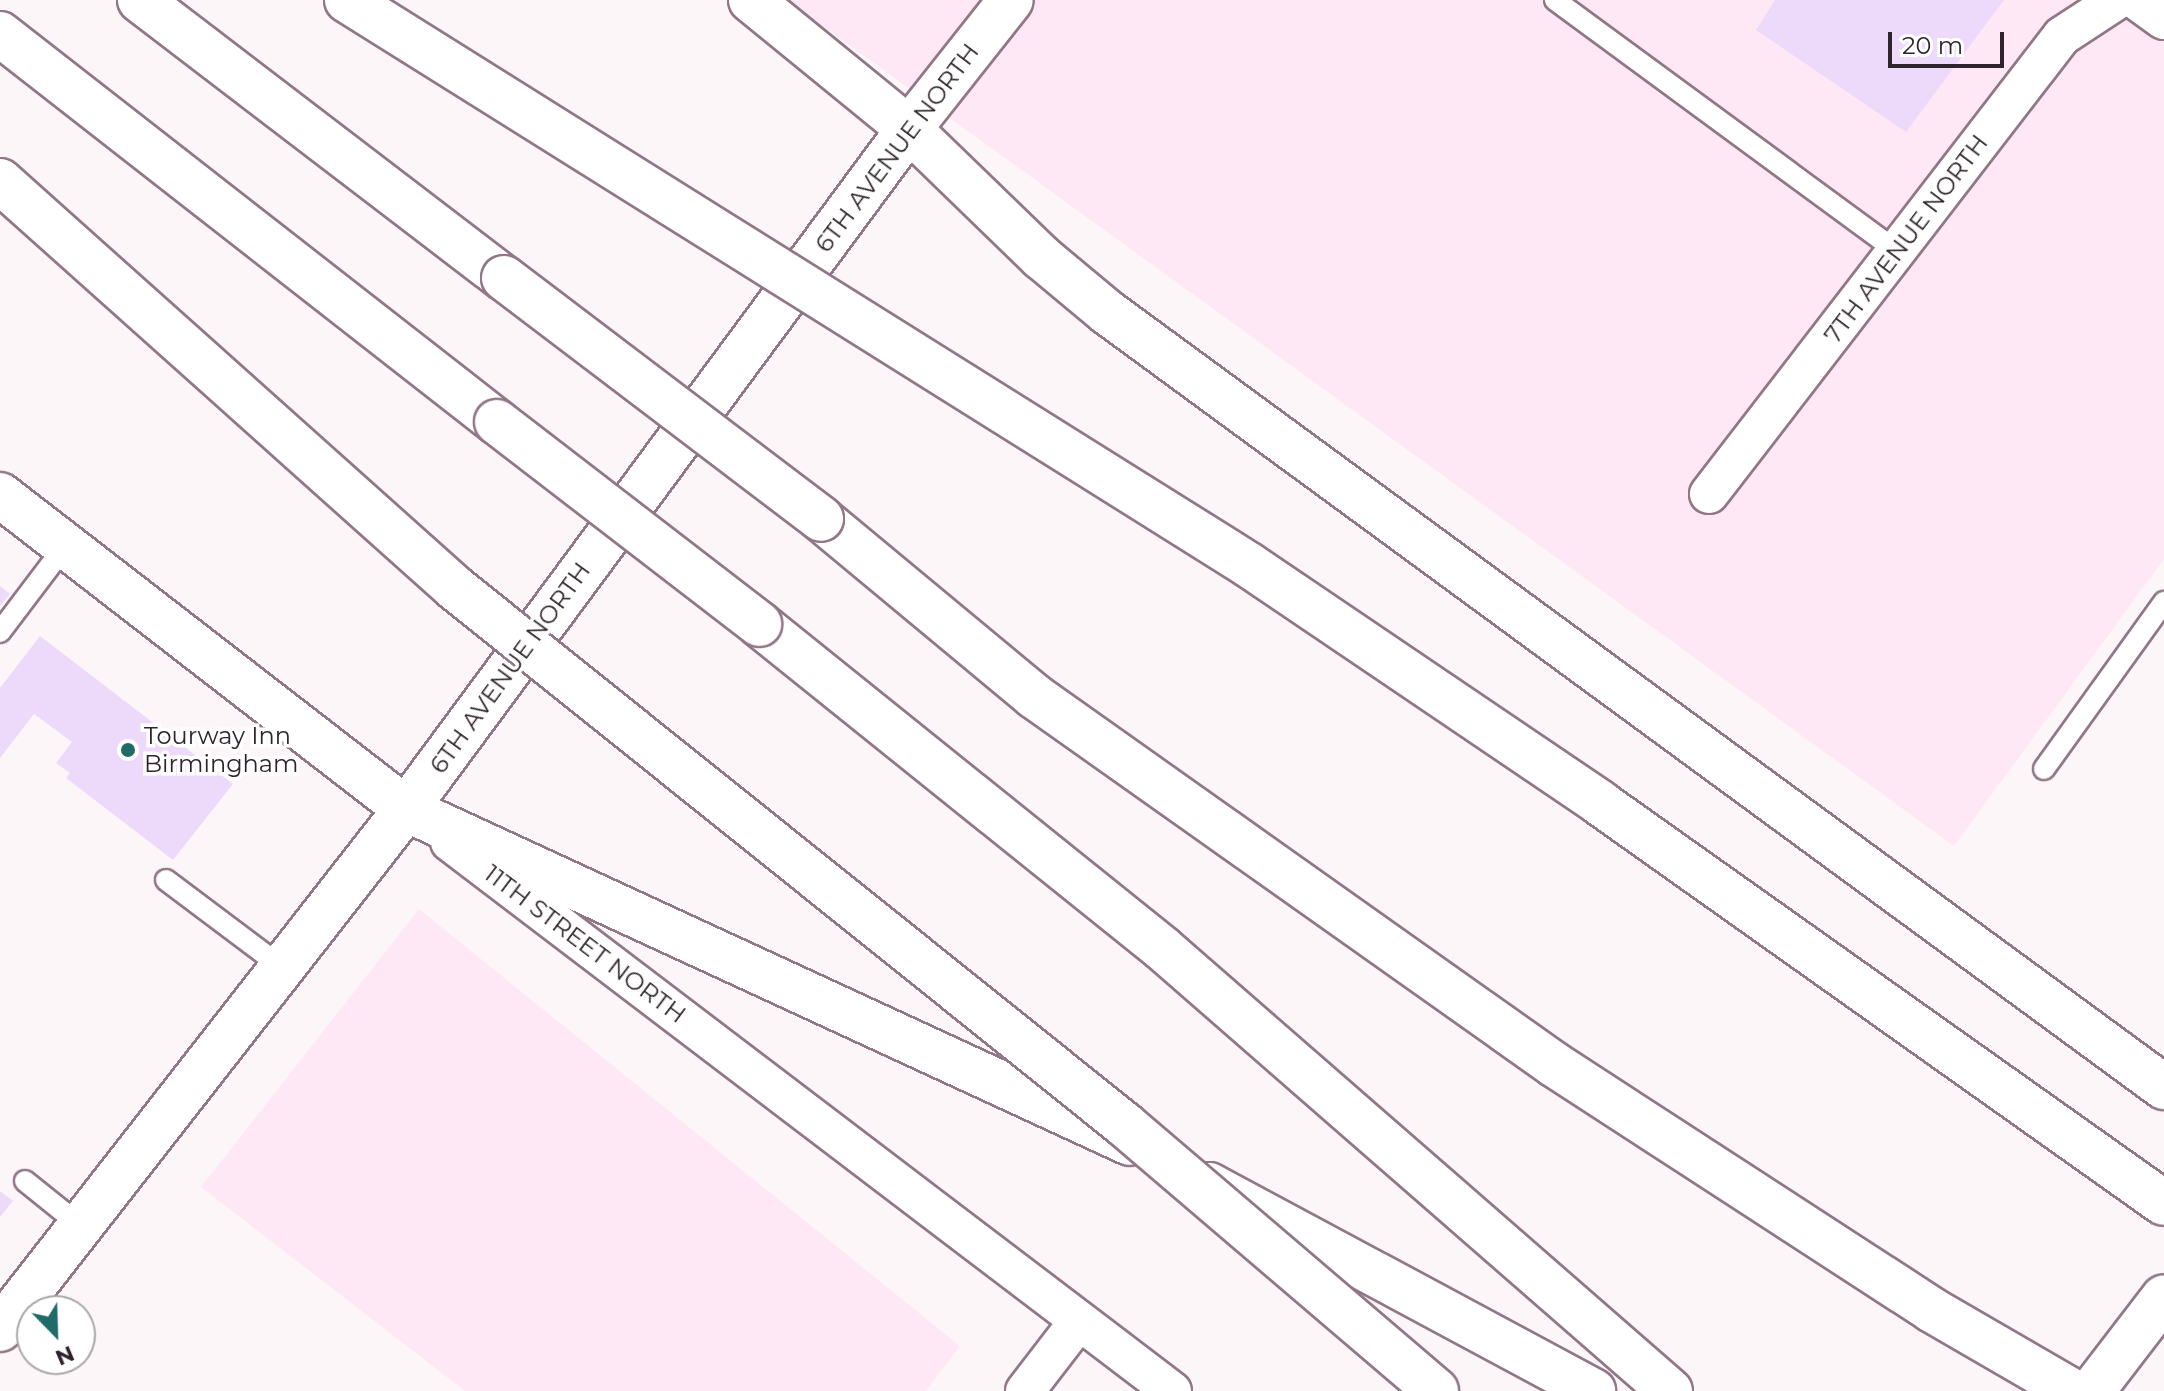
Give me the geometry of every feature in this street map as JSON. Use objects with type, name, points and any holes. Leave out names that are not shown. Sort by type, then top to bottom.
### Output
[{"type":"main road","points":[[347,0],[1249,565],[1587,795],[2164,1203]]},
{"type":"main road","points":[[751,0],[909,129],[1041,257],[1107,312],[2164,1087]]},
{"type":"main road","name":"6TH AVENUE NORTH","points":[[0,1329],[406,809],[909,129],[1011,0]]},
{"type":"main road","points":[[2141,0],[2164,17]]},
{"type":"main road","points":[[141,1],[821,519],[1047,705],[1641,1124],[1932,1310],[2072,1391]]},
{"type":"main road","points":[[0,34],[759,624],[1162,948],[1670,1391]]},
{"type":"main road","points":[[0,181],[455,588],[1125,1125],[1436,1391]]},
{"type":"main road","name":"11TH STREET NORTH","points":[[0,495],[406,809]]},
{"type":"main road","points":[[406,809],[1074,1113],[1593,1391]]},
{"type":"main road","points":[[2092,1391],[2164,1297]]},
{"type":"street","name":"7TH AVENUE NORTH","points":[[1709,494],[2062,36],[2117,0]]},
{"type":"street","name":"11TH STREET NORTH","points":[[406,809],[1172,1391]]},
{"type":"street","points":[[1025,1391],[1079,1321]]},
{"type":"lane","points":[[1555,0],[1897,251]]},
{"type":"lane","points":[[0,632],[65,546]]},
{"type":"lane","points":[[2044,769],[2164,602]]},
{"type":"lane","points":[[166,880],[283,968]]},
{"type":"lane","points":[[25,1181],[81,1226]]},
{"type":"shaded area","points":[[787,0],[2164,0],[2164,559],[1954,846]]},
{"type":"shaded area","points":[[419,909],[960,1346],[926,1391],[465,1391],[201,1187]]},
{"type":"building","points":[[1775,0],[2004,0],[1906,132],[1756,30]]},
{"type":"building","points":[[0,586],[10,594],[0,606]]},
{"type":"building","name":"Tourway Inn Birmingham","points":[[40,636],[233,784],[173,860],[66,778],[70,773],[56,763],[72,742],[34,714],[0,758],[0,688]]},
{"type":"building","points":[[0,1191],[13,1201],[0,1217]]},
{"type":"place","name":"Tourway Inn Birmingham","points":[[128,750]]}]
